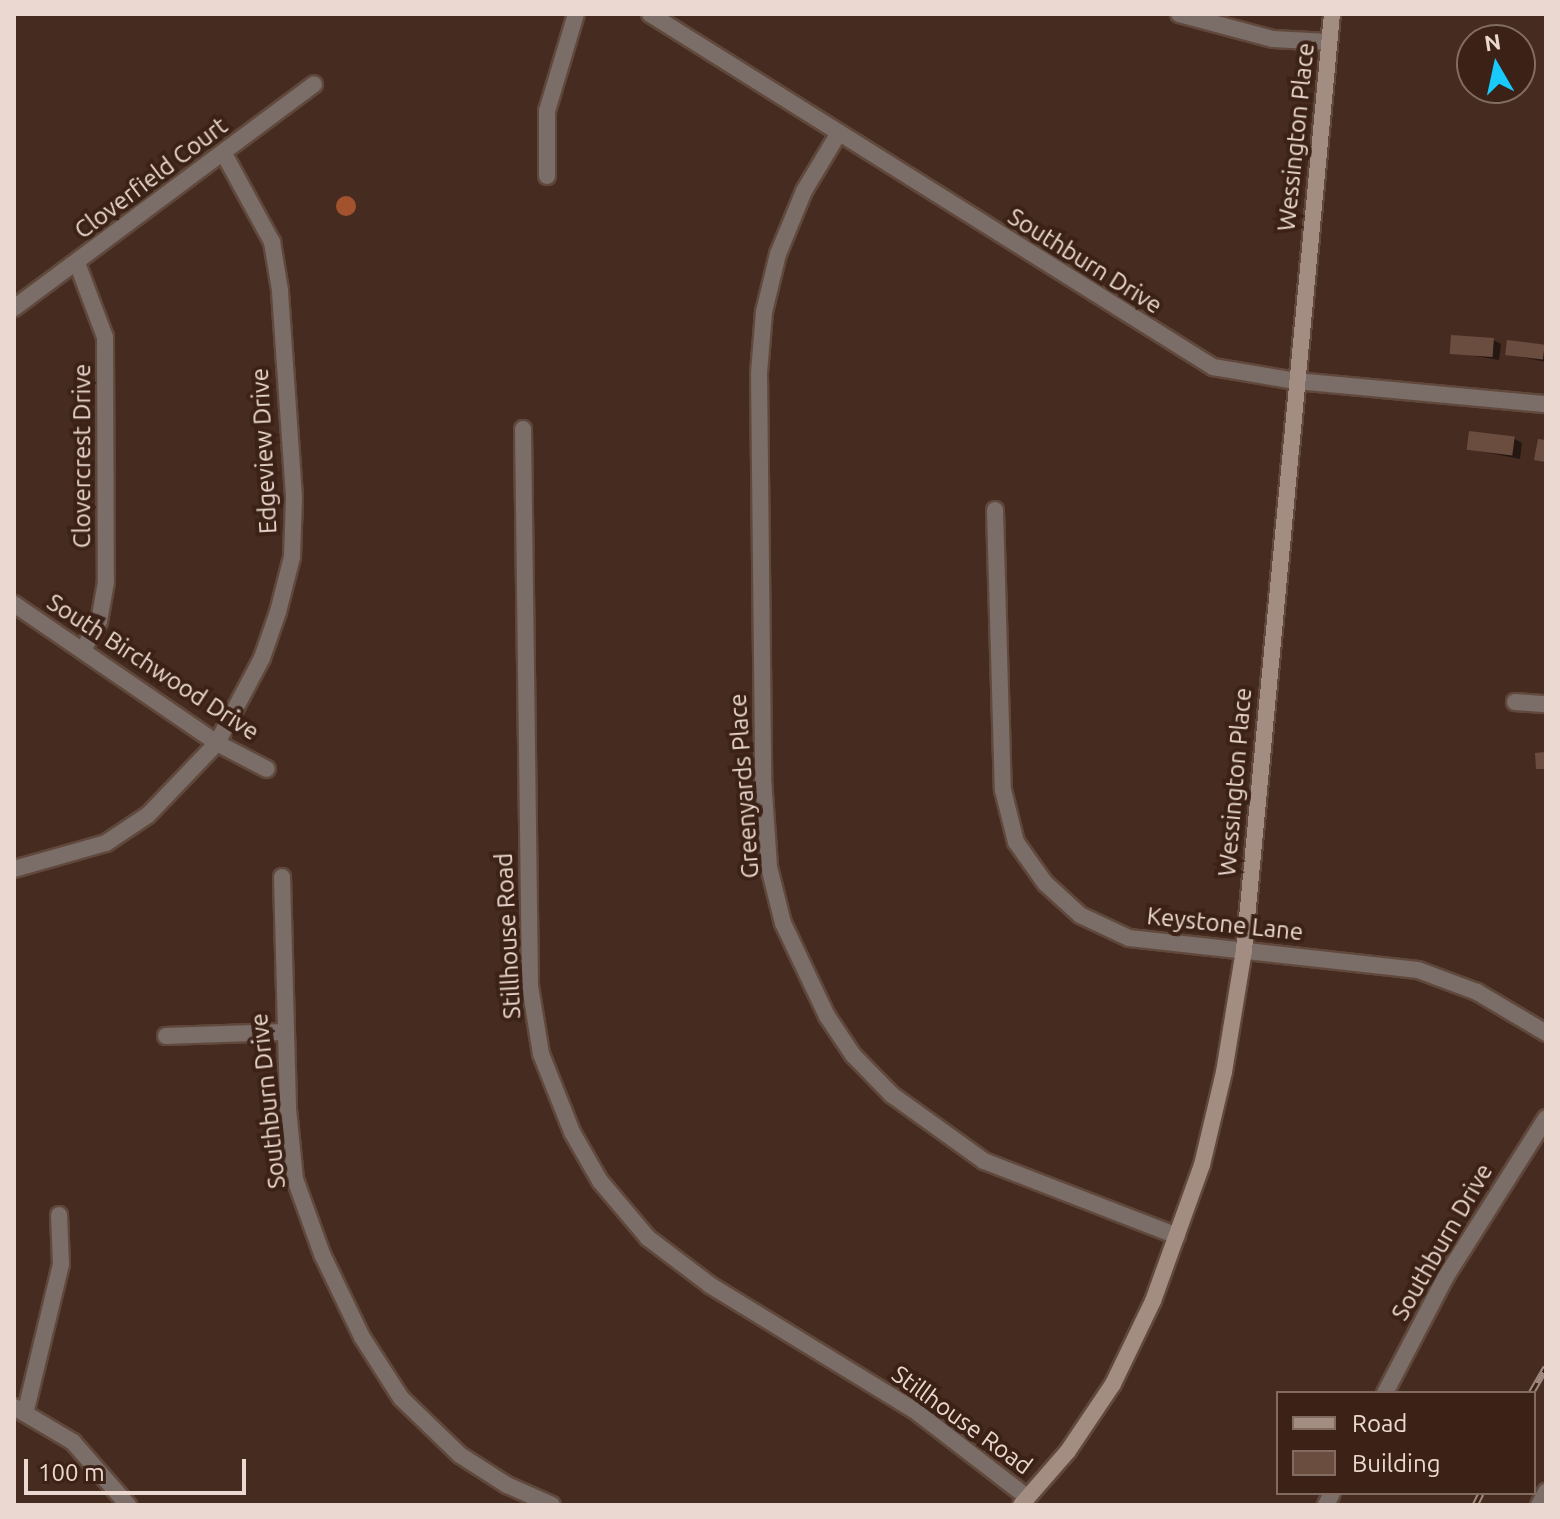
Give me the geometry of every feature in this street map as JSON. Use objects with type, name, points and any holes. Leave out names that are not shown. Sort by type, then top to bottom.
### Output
[{"type":"street","points":[[547,176],[547,111],[576,14]]},
{"type":"street","name":"Southburn Drive","points":[[650,14],[837,136],[1213,367],[1296,381],[1546,404]]},
{"type":"street","points":[[1179,14],[1273,39],[1329,42]]},
{"type":"street","name":"Wessington Place","points":[[1024,1501],[1068,1451],[1113,1384],[1177,1236],[1202,1165],[1220,1088],[1244,950],[1332,14]]},
{"type":"street","name":"Cloverfield Court","points":[[14,308],[314,84]]},
{"type":"street","name":"Greenyards Place","points":[[837,136],[804,191],[778,254],[764,312],[759,373],[763,778],[769,867],[783,923],[827,1016],[853,1055],[892,1095],[984,1161],[1177,1236]]},
{"type":"street","name":"Edgeview Drive","points":[[14,869],[106,843],[148,815],[217,743],[262,658],[278,612],[292,557],[294,497],[272,242],[224,154]]},
{"type":"street","name":"Clovercrest Drive","points":[[77,263],[105,337],[106,582],[99,621],[83,650]]},
{"type":"street","name":"Stillhouse Road","points":[[523,429],[530,986],[541,1054],[572,1132],[600,1181],[648,1238],[710,1285],[914,1410],[1024,1501]]},
{"type":"street","name":"Keystone Lane","points":[[995,510],[1003,790],[1016,842],[1045,883],[1080,915],[1129,938],[1418,970],[1477,992],[1546,1033]]},
{"type":"street","name":"South Birchwood Drive","points":[[14,604],[217,743],[267,769]]},
{"type":"street","points":[[1515,702],[1546,704]]},
{"type":"street","name":"Southburn Drive","points":[[282,877],[282,1032],[295,1179],[322,1254],[362,1337],[401,1398],[460,1455],[507,1485],[552,1505]]},
{"type":"street","points":[[166,1036],[282,1032]]},
{"type":"street","name":"Southburn Drive","points":[[1386,1391],[1445,1278],[1546,1118]]},
{"type":"street","points":[[59,1215],[61,1264],[20,1409],[73,1442],[128,1505]]},
{"type":"street","points":[[1539,1505],[1546,1492]]},
{"type":"shaded area","points":[[346,196],[353,199],[356,206],[353,213],[346,216],[339,213],[336,206],[339,199]]},
{"type":"building","points":[[1451,335],[1494,338],[1493,357],[1450,354]]},
{"type":"building","points":[[1507,340],[1545,345],[1543,360],[1505,355]]},
{"type":"building","points":[[1469,431],[1515,437],[1512,455],[1467,450]]},
{"type":"building","points":[[1538,439],[1546,440],[1546,462],[1534,460]]},
{"type":"building","points":[[1546,752],[1546,769],[1536,769],[1535,753]]},
{"type":"railway","points":[[1532,1391],[1546,1367]]},
{"type":"railway","points":[[1475,1505],[1480,1495]]}]
